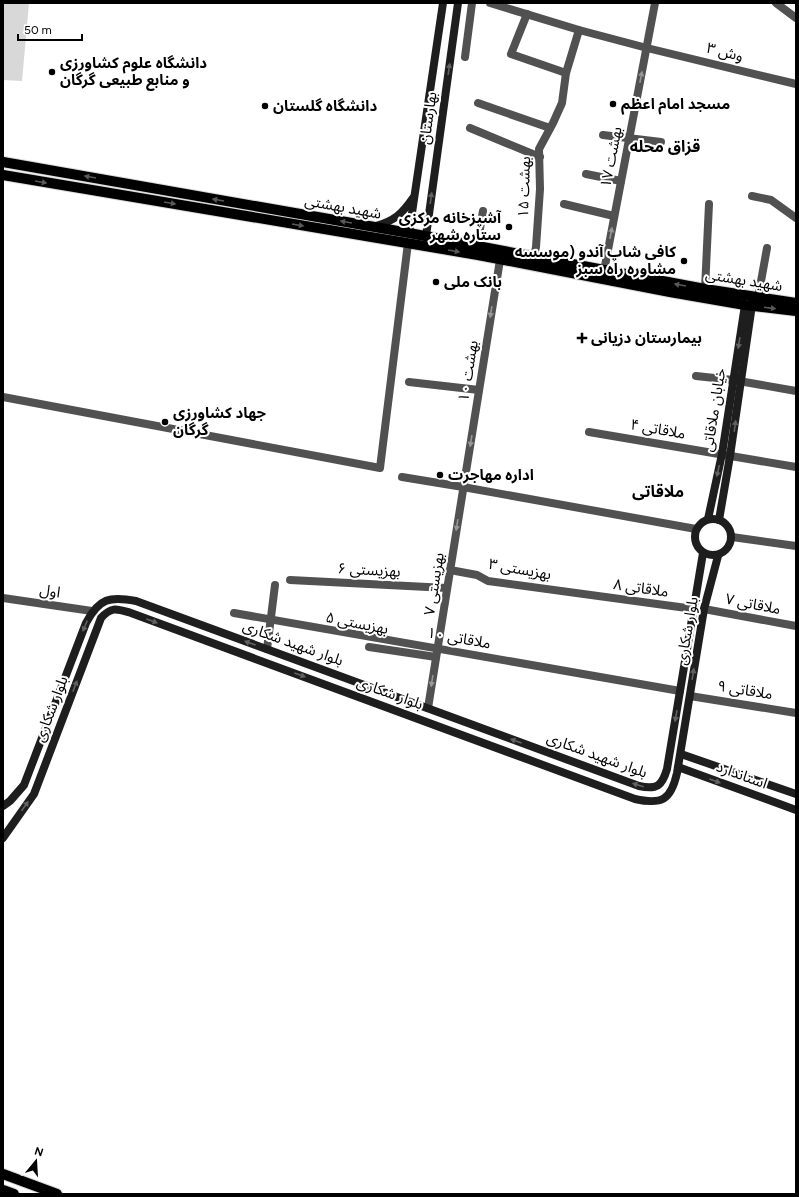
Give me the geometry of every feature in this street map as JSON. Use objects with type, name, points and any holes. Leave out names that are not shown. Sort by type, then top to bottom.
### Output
[{"type":"main road","name":"بهارستان","points":[[408,238],[443,3]]},
{"type":"main road","name":"بهارستان","points":[[425,241],[458,3]]},
{"type":"main road","points":[[439,28],[454,31]]},
{"type":"main road","points":[[4,162],[4,175]]},
{"type":"main road","name":"شهید بهشتی","points":[[4,162],[373,227],[408,238]]},
{"type":"main road","name":"شهید بهشتی","points":[[4,175],[408,238],[500,260],[751,300],[796,302]]},
{"type":"main road","points":[[373,227],[394,219],[406,208],[414,196]]},
{"type":"main road","name":"شهید بهشتی","points":[[425,241],[477,246],[705,289],[796,311]]},
{"type":"main road","name":"خیابان ملاقاتی","points":[[719,520],[726,455],[751,300]]},
{"type":"main road","name":"خیابان ملاقاتی","points":[[708,519],[726,455]]},
{"type":"main road","points":[[708,519],[719,520],[728,526],[732,537],[729,547],[718,556],[703,553],[695,543],[694,534],[696,529],[702,522],[708,519]]},
{"type":"main road","name":"بلوار شکاری","points":[[669,757],[703,553]]},
{"type":"main road","name":"بلوار شکاری","points":[[3,838],[34,794],[97,626],[101,618],[108,610],[117,609],[279,667],[635,799],[648,802],[662,800],[671,793],[675,781],[704,609],[718,556]]},
{"type":"main road","name":"بلوار شهید شکاری","points":[[92,611],[103,601],[118,598],[136,600],[639,786],[656,788],[664,778],[669,757]]},
{"type":"main road","points":[[3,806],[10,801],[24,785],[83,630],[92,611]]},
{"type":"main road","points":[[279,667],[283,655]]},
{"type":"main road","name":"استاندارد","points":[[680,754],[796,794]]},
{"type":"main road","points":[[695,773],[700,761]]},
{"type":"main road","name":"استاندارد","points":[[678,767],[796,810]]},
{"type":"main road","points":[[3,1174],[34,1190],[57,1194]]},
{"type":"main road","points":[[3,1190],[14,1194]]},
{"type":"street","points":[[465,57],[472,3]]},
{"type":"street","name":"وش ۳","points":[[490,3],[579,30],[646,48],[796,84]]},
{"type":"street","name":"بهشت ۱۷","points":[[604,271],[655,3]]},
{"type":"street","points":[[776,3],[796,18]]},
{"type":"street","points":[[527,14],[511,54],[566,73]]},
{"type":"street","name":"بهشت ۱۵","points":[[534,257],[540,189],[539,148],[562,103],[566,73],[579,30]]},
{"type":"street","points":[[478,104],[550,128]]},
{"type":"street","points":[[470,128],[540,157]]},
{"type":"street","points":[[603,135],[661,142]]},
{"type":"street","points":[[586,174],[621,181]]},
{"type":"street","points":[[752,196],[771,200],[796,218]]},
{"type":"street","points":[[564,204],[614,216]]},
{"type":"street","points":[[705,289],[709,204]]},
{"type":"street","points":[[477,246],[483,211]]},
{"type":"street","points":[[3,396],[380,468],[408,238]]},
{"type":"street","points":[[751,300],[767,248]]},
{"type":"street","name":"بهشت ۱۰","points":[[463,487],[500,260]]},
{"type":"street","points":[[696,376],[796,391]]},
{"type":"street","points":[[409,382],[479,390]]},
{"type":"street","name":"ملاقاتی ۴","points":[[589,432],[796,467]]},
{"type":"street","points":[[402,477],[696,529]]},
{"type":"street","name":"۷ بهزیستی","points":[[428,708],[463,487]]},
{"type":"street","points":[[732,537],[796,546]]},
{"type":"street","name":"۳ بهزیستی","points":[[450,570],[477,575],[488,581],[584,594]]},
{"type":"street","name":"بهزیستی ۶","points":[[290,580],[447,588]]},
{"type":"street","points":[[267,649],[276,585]]},
{"type":"street","name":"ملاقاتی ۸","points":[[584,594],[694,609]]},
{"type":"street","name":"اول","points":[[3,598],[92,611]]},
{"type":"street","name":"۷ ملاقاتی","points":[[704,609],[796,626]]},
{"type":"street","name":"۵ بهزیستی","points":[[234,613],[437,655]]},
{"type":"street","name":"۱۰ ملاقاتی","points":[[234,613],[680,691]]},
{"type":"street","points":[[369,647],[437,655]]},
{"type":"street","name":"ملاقاتی ۹","points":[[690,696],[796,713]]},
{"type":"shaded area","points":[[3,3],[29,3],[22,81],[3,80]]},
{"type":"place","name":"دانشگاه علوم کشاورزی و منابع طبیعی گرگان","points":[[52,72]]},
{"type":"place","name":"مسجد امام اعظم","points":[[613,104]]},
{"type":"place","name":"دانشگاه گلستان","points":[[265,106]]},
{"type":"place","name":"آشپزخانه مرکزی ستاره شهر","points":[[509,227]]},
{"type":"place","name":"کافی شاپ آندو (موسسه مشاوره راه سبز","points":[[684,261]]},
{"type":"place","name":"بانک ملی","points":[[436,282]]},
{"type":"place","name":"بیمارستان دزیانی","points":[[582,338]]},
{"type":"place","name":"جهاد کشاورزی گرگان","points":[[165,422]]},
{"type":"place","name":"اداره مهاجرت","points":[[440,475]]},
{"type":"district","name":"قزاق محله","points":[[665,146]]},
{"type":"district","name":"ملاقاتی","points":[[658,491]]}]
